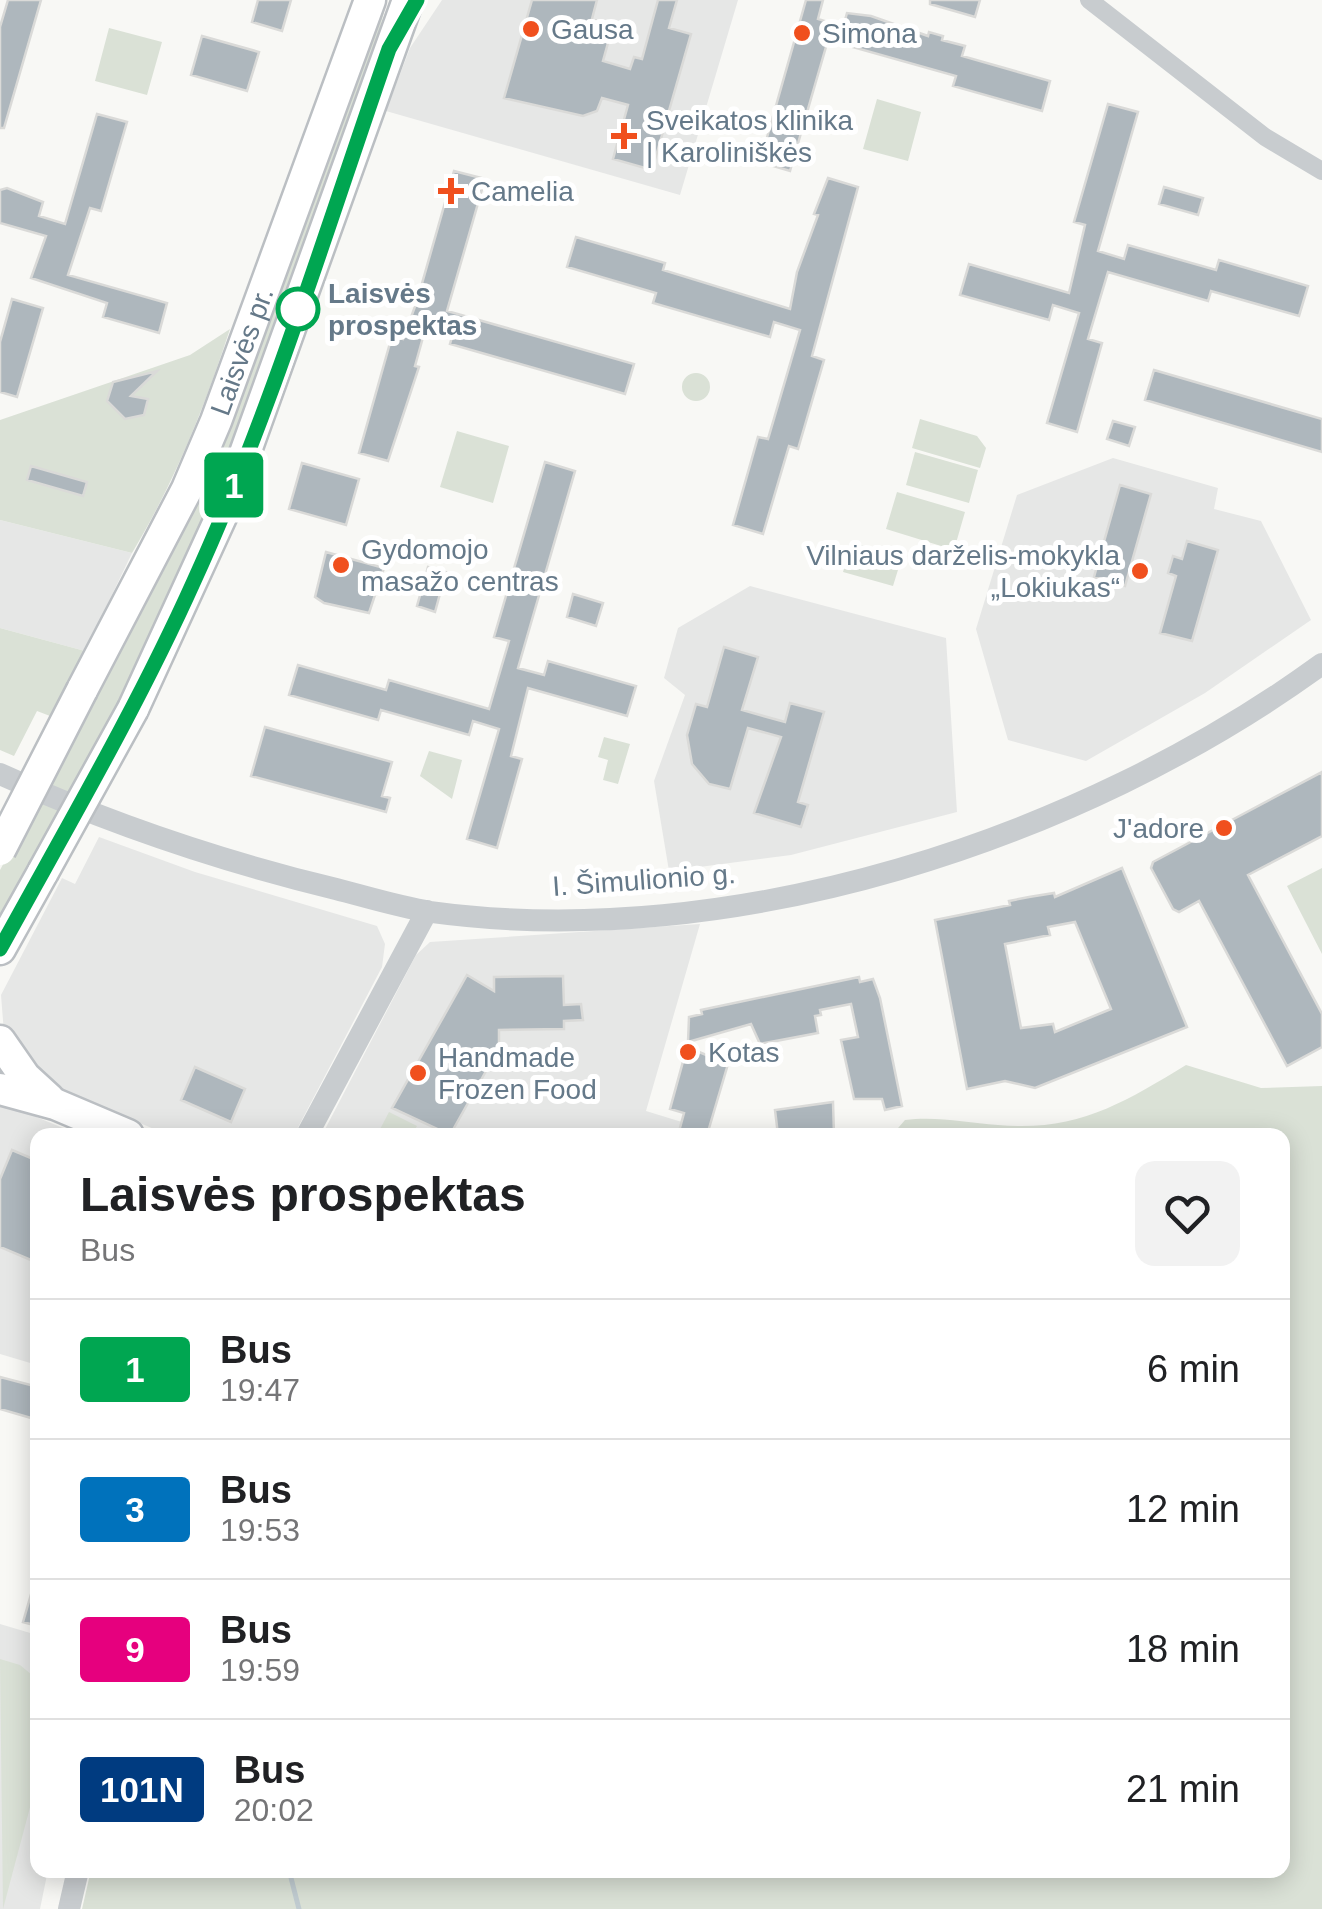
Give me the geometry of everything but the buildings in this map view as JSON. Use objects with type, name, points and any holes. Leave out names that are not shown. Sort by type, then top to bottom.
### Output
[{"type":"main road","name":"Laisvės pr.","points":[[0,850],[202,455],[367,0]]},
{"type":"main road","name":"Laisvės pr.","points":[[0,949],[133,709],[226,506],[408,0]]},
{"type":"main road","name":"Laisvės pr.","points":[[389,49],[417,0]]},
{"type":"main road","points":[[0,1041],[25,1077],[55,1104]]},
{"type":"main road","points":[[0,1088],[55,1104],[112,1128]]},
{"type":"street","points":[[1089,0],[1265,137],[1322,171]]},
{"type":"street","name":"I. Šimulionio g.","points":[[0,774],[175,844],[427,911],[506,917],[686,912],[885,872],[1011,834],[1098,797],[1232,726],[1322,664]]},
{"type":"street","points":[[311,1128],[427,911]]},
{"type":"street","points":[[69,1909],[76,1878]]},
{"type":"shaded area","points":[[387,0],[371,63],[219,482],[138,665],[0,926],[0,870],[179,540]]},
{"type":"shaded area","points":[[442,0],[738,0],[680,195],[386,111],[410,48]]},
{"type":"shaded area","points":[[109,28],[162,42],[147,95],[95,81]]},
{"type":"shaded area","points":[[877,99],[921,112],[908,161],[863,149]]},
{"type":"shaded area","points":[[230,329],[187,444],[132,553],[0,520],[0,420],[190,355]]},
{"type":"shaded area","points":[[696,373],[706,377],[710,387],[706,397],[696,401],[686,397],[682,387],[686,377]]},
{"type":"shaded area","points":[[920,419],[977,436],[986,448],[980,468],[912,448]]},
{"type":"shaded area","points":[[457,431],[509,446],[493,503],[440,487]]},
{"type":"shaded area","points":[[915,452],[978,470],[969,503],[906,485]]},
{"type":"shaded area","name":"Vilniaus darželis-mokykla „Lokiukas“","points":[[1113,458],[1218,488],[1214,509],[1261,521],[1311,620],[1205,693],[1086,761],[1008,740],[976,629],[1017,495]]},
{"type":"shaded area","points":[[897,492],[965,512],[954,550],[886,529]]},
{"type":"shaded area","points":[[0,520],[132,553],[85,651],[0,628]]},
{"type":"shaded area","points":[[852,542],[902,557],[893,586],[843,572]]},
{"type":"shaded area","points":[[750,586],[946,638],[957,812],[791,855],[669,871],[654,781],[685,695],[664,678],[678,628]]},
{"type":"shaded area","points":[[0,628],[85,651],[50,716],[37,711],[14,756],[0,750]]},
{"type":"shaded area","points":[[604,737],[630,744],[618,784],[603,780],[608,760],[598,757]]},
{"type":"shaded area","points":[[429,751],[462,760],[452,799],[420,776]]},
{"type":"shaded area","points":[[99,837],[195,872],[377,926],[385,944],[382,967],[298,1128],[152,1128],[32,1077],[4,1033],[1,995],[62,878],[75,884]]},
{"type":"shaded area","points":[[1322,868],[1322,954],[1287,886]]},
{"type":"shaded area","points":[[700,924],[646,1111],[701,1128],[326,1128],[416,955],[430,942]]},
{"type":"shaded area","points":[[1186,1065],[1261,1088],[1322,1086],[1322,1909],[82,1909],[89,1878],[1290,1878],[1290,1128],[898,1128],[905,1120],[917,1119],[1051,1124],[1097,1112]]},
{"type":"shaded area","points":[[0,1102],[63,1128],[30,1128],[30,1363],[0,1354]]},
{"type":"shaded area","points":[[389,1112],[417,1126],[416,1128],[381,1128]]},
{"type":"shaded area","points":[[0,1624],[30,1633],[30,1878],[46,1878],[40,1909],[0,1909]]},
{"type":"shaded area","points":[[0,1659],[20,1665],[30,1673],[30,1807],[3,1909]]},
{"type":"waterway","points":[[291,1878],[299,1909]]},
{"type":"bus line","name":"1","points":[[0,949],[133,709],[194,581],[226,506],[389,49],[417,0]]},
{"type":"place","name":"Gausa","points":[[531,29]]},
{"type":"place","name":"Simona","points":[[802,33]]},
{"type":"place","name":"Sveikatos klinika | Karoliniškės","points":[[624,136]]},
{"type":"place","name":"Camelia","points":[[451,191]]},
{"type":"place","name":"Laisvės prospektas","points":[[298,309]]},
{"type":"place","name":"Gydomojo masažo centras","points":[[341,565]]},
{"type":"place","name":"Vilniaus darželis-mokykla „Lokiukas“","points":[[1140,571]]},
{"type":"place","name":"J'adore","points":[[1224,828]]},
{"type":"place","name":"Kotas","points":[[688,1052]]},
{"type":"place","name":"Handmade Frozen Food","points":[[418,1073]]}]
